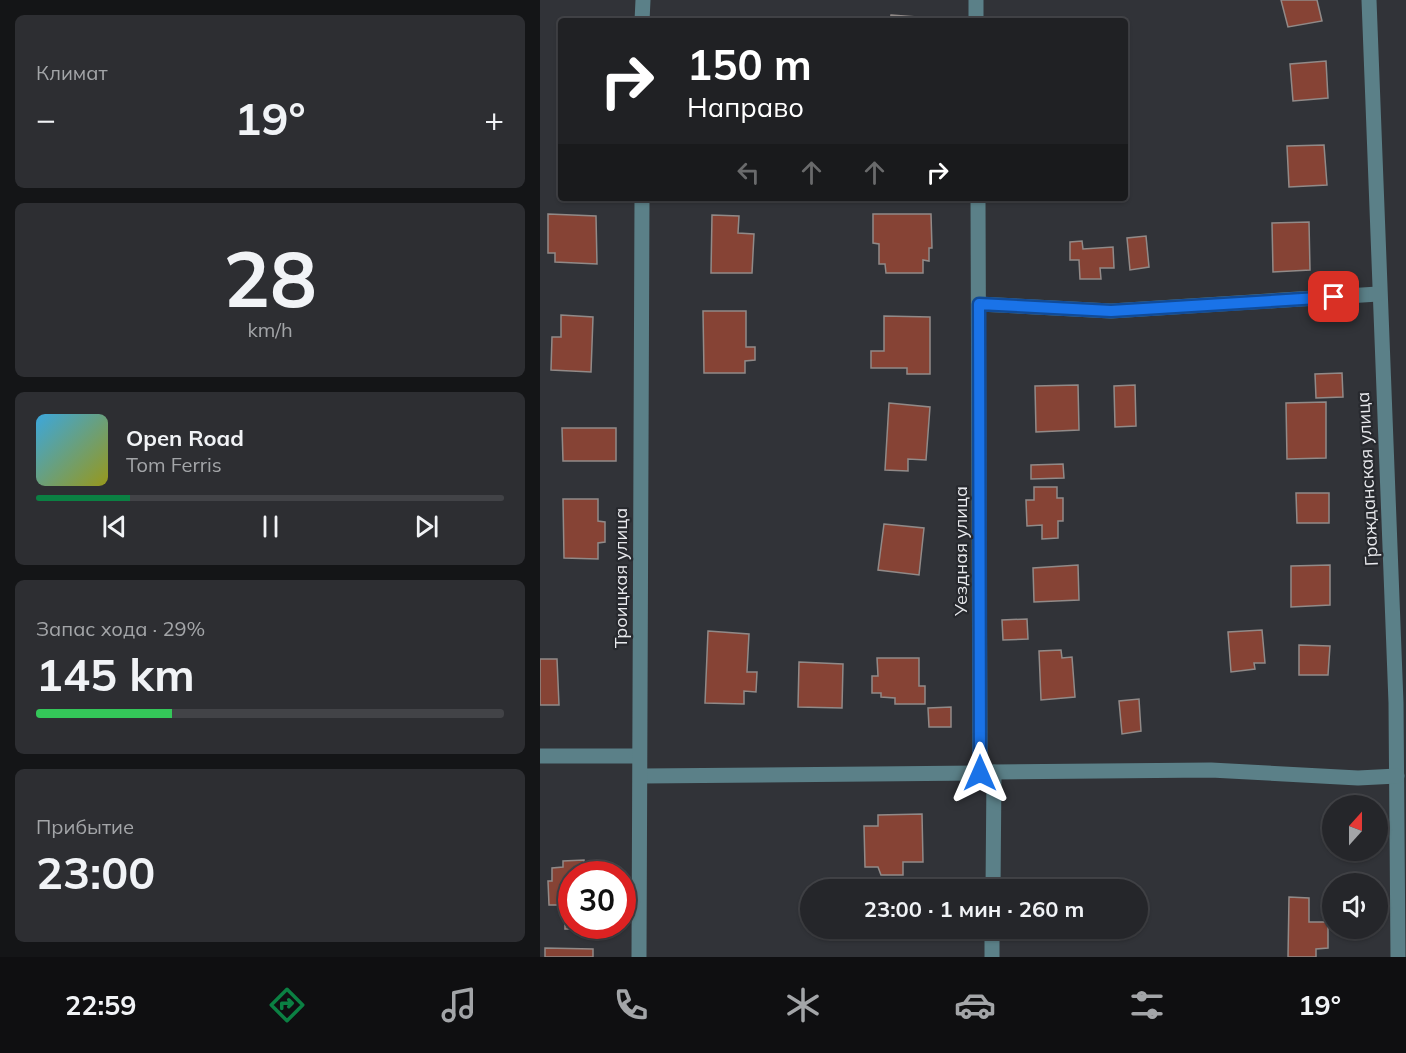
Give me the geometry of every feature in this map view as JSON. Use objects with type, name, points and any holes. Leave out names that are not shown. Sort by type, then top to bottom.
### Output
[{"type":"street","points":[[642,18],[643,0]]},
{"type":"street","points":[[976,0],[976,18]]},
{"type":"street","name":"Гражданская улица","points":[[1369,0],[1378,294],[1401,703],[1396,776],[1401,905],[1398,957]]},
{"type":"street","name":"Троицкая улица","points":[[639,957],[642,776],[639,756],[642,201]]},
{"type":"street","name":"Уездная улица","points":[[978,201],[987,773],[992,879]]},
{"type":"street","points":[[979,304],[1111,311],[1378,294]]},
{"type":"street","points":[[540,756],[639,756]]},
{"type":"street","points":[[642,776],[1211,771],[1358,778],[1396,776]]},
{"type":"street","points":[[992,939],[992,957]]},
{"type":"building","points":[[1281,0],[1317,0],[1322,21],[1288,27]]},
{"type":"building","points":[[891,15],[930,18],[890,18]]},
{"type":"building","points":[[1326,61],[1328,98],[1293,101],[1290,64]]},
{"type":"building","points":[[1324,145],[1327,185],[1289,187],[1287,146]]},
{"type":"building","points":[[548,214],[596,216],[597,264],[555,262],[555,253],[548,253]]},
{"type":"building","points":[[873,214],[931,214],[932,248],[929,248],[929,261],[923,260],[923,273],[886,273],[885,264],[879,264],[879,244],[873,243]]},
{"type":"building","points":[[712,215],[739,216],[738,233],[754,234],[752,273],[711,273]]},
{"type":"building","points":[[1309,222],[1310,270],[1273,272],[1272,223]]},
{"type":"building","points":[[1146,236],[1149,267],[1130,270],[1127,238]]},
{"type":"building","points":[[1082,241],[1083,249],[1113,247],[1114,268],[1100,268],[1101,279],[1080,279],[1079,260],[1070,260],[1070,242]]},
{"type":"building","points":[[703,311],[746,311],[746,347],[755,347],[755,360],[745,361],[745,373],[704,373]]},
{"type":"building","points":[[561,315],[593,317],[591,372],[551,370],[552,337],[561,337]]},
{"type":"building","points":[[884,316],[930,317],[930,374],[907,374],[907,368],[871,368],[871,351],[884,351]]},
{"type":"building","points":[[1342,373],[1343,397],[1316,398],[1315,374]]},
{"type":"building","points":[[1078,385],[1079,430],[1036,432],[1035,386]]},
{"type":"building","points":[[1135,385],[1136,426],[1115,427],[1114,386]]},
{"type":"building","points":[[1326,402],[1326,458],[1287,459],[1286,403]]},
{"type":"building","points":[[889,403],[930,407],[926,460],[908,459],[908,471],[885,470]]},
{"type":"building","points":[[562,428],[616,428],[616,461],[563,461]]},
{"type":"building","points":[[1063,464],[1064,478],[1031,479],[1031,465]]},
{"type":"building","points":[[1034,487],[1057,487],[1057,498],[1063,498],[1063,521],[1058,521],[1058,538],[1042,539],[1042,525],[1027,526],[1026,500],[1034,500]]},
{"type":"building","points":[[1296,493],[1329,493],[1329,523],[1297,523]]},
{"type":"building","points":[[563,499],[598,499],[598,521],[605,522],[605,542],[598,543],[598,559],[564,558]]},
{"type":"building","points":[[884,524],[924,528],[919,575],[878,570]]},
{"type":"building","points":[[1078,565],[1079,600],[1034,602],[1033,568]]},
{"type":"building","points":[[1330,565],[1330,605],[1291,607],[1291,566]]},
{"type":"building","points":[[1027,619],[1028,639],[1003,640],[1002,620]]},
{"type":"building","points":[[1262,630],[1265,663],[1254,663],[1255,669],[1231,672],[1228,632]]},
{"type":"building","points":[[708,631],[749,634],[747,672],[757,672],[756,692],[744,691],[744,704],[705,703]]},
{"type":"building","points":[[1299,645],[1330,646],[1328,675],[1299,675]]},
{"type":"building","points":[[1061,650],[1062,658],[1072,657],[1075,697],[1041,700],[1039,651]]},
{"type":"building","points":[[877,658],[919,658],[919,686],[925,686],[925,704],[895,704],[895,698],[881,697],[881,693],[872,693],[872,676],[878,676]]},
{"type":"building","points":[[540,659],[557,659],[559,705],[540,705]]},
{"type":"building","points":[[799,662],[843,664],[842,708],[798,707]]},
{"type":"building","points":[[1139,699],[1141,731],[1122,734],[1119,701]]},
{"type":"building","points":[[951,707],[951,727],[929,727],[928,708]]},
{"type":"building","points":[[922,814],[923,862],[903,862],[903,875],[881,875],[878,867],[865,867],[864,826],[878,826],[878,815]]},
{"type":"building","points":[[558,867],[558,905],[549,905],[548,881],[552,881],[552,868]]},
{"type":"building","points":[[1289,897],[1309,898],[1309,922],[1322,922],[1322,939],[1328,939],[1328,948],[1316,949],[1316,957],[1288,957]]},
{"type":"building","points":[[545,948],[593,949],[593,957],[545,957]]},
{"type":"route","points":[[980,773],[979,304],[1111,311],[1334,297]]}]
